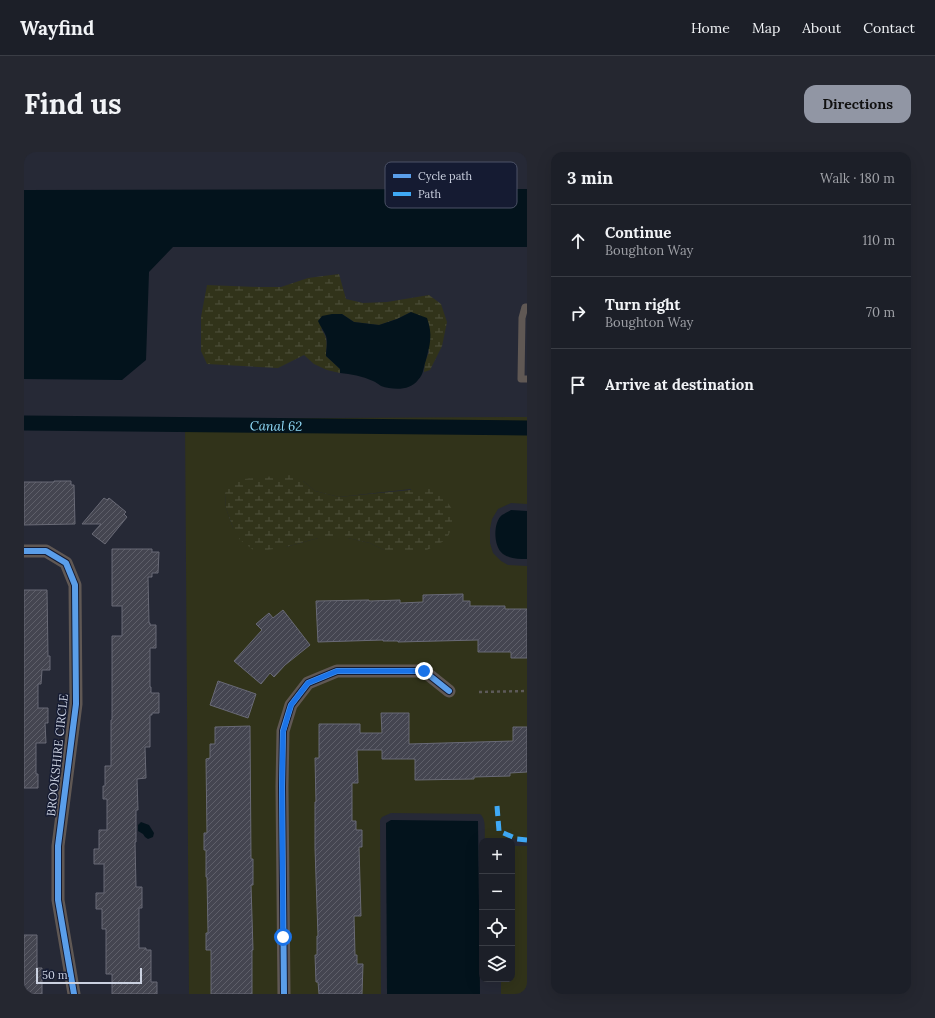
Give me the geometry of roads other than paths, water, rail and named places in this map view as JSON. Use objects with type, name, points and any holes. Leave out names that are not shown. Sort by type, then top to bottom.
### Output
[{"type":"street","name":"BROOKSHIRE CIRCLE","points":[[24,551],[46,551],[66,563],[75,585],[76,704],[58,846],[58,900],[74,994]]},
{"type":"street","points":[[284,994],[282,787],[283,732],[291,705],[308,683],[337,671],[424,671],[449,691]]},
{"type":"lane","points":[[524,379],[522,318],[525,307],[527,306]]},
{"type":"water","points":[[385,189],[385,208],[517,208],[517,189],[527,189],[527,247],[173,247],[149,272],[146,360],[122,380],[24,379],[24,190]]},
{"type":"water","points":[[411,312],[427,318],[430,335],[429,349],[422,373],[415,384],[401,389],[381,386],[374,381],[340,373],[340,369],[326,356],[326,336],[318,321],[322,316],[342,314],[354,322],[379,325],[397,319]]},
{"type":"water","points":[[511,510],[527,511],[527,559],[506,556],[497,546],[495,534],[497,523],[502,515]]},
{"type":"water","points":[[391,820],[478,821],[480,994],[387,994],[386,823]]},
{"type":"water","points":[[141,822],[149,825],[154,833],[153,837],[148,839],[138,831],[138,825]]},
{"type":"waterway","name":"Canal 62","points":[[24,423],[527,428]]}]
